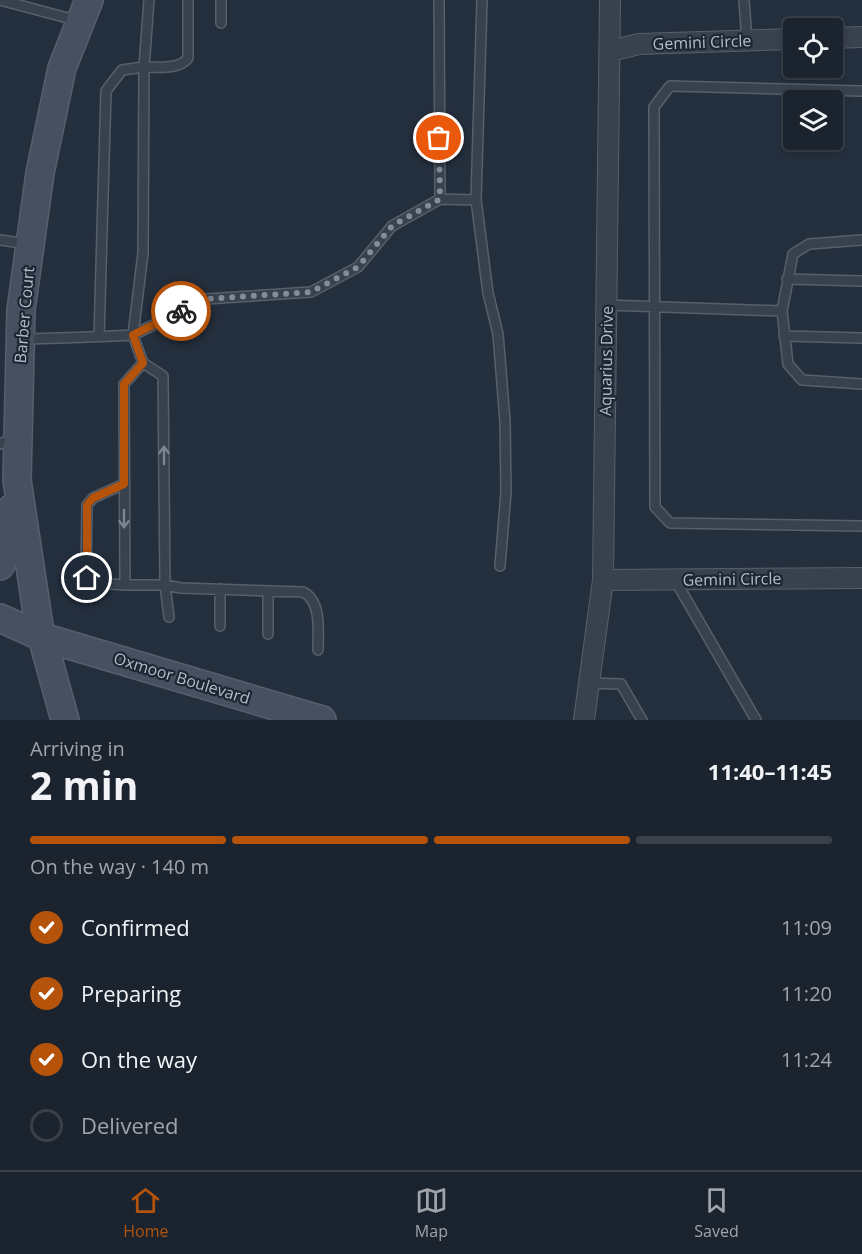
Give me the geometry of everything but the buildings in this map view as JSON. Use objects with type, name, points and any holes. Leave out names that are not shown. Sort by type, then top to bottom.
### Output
[{"type":"main road","name":"Barber Court","points":[[64,720],[42,637],[13,485],[9,440],[21,309],[40,173],[62,68],[84,11]]},
{"type":"main road","points":[[2,555],[13,485]]},
{"type":"main road","name":"Oxmoor Boulevard","points":[[0,618],[42,637],[322,720]]},
{"type":"street","name":"Aquarius Drive","points":[[584,720],[603,580],[610,0]]},
{"type":"street","points":[[843,38],[862,37]]},
{"type":"street","name":"Gemini Circle","points":[[610,51],[639,44],[783,39]]},
{"type":"street","name":"Gemini Circle","points":[[603,580],[862,578]]},
{"type":"lane","points":[[0,0],[84,11]]},
{"type":"lane","points":[[149,0],[144,67],[143,253],[133,335],[143,363],[164,376],[165,585],[168,617]]},
{"type":"lane","points":[[99,337],[106,91],[122,70],[184,63],[188,58],[188,0]]},
{"type":"lane","points":[[221,23],[222,0]]},
{"type":"lane","points":[[439,0],[440,199]]},
{"type":"lane","points":[[482,0],[476,201],[488,292],[498,334],[505,421],[506,492],[500,566]]},
{"type":"lane","points":[[744,0],[747,40]]},
{"type":"lane","points":[[862,90],[670,86],[654,107],[653,307],[655,507],[670,524],[862,526]]},
{"type":"lane","points":[[20,339],[133,335],[206,299],[311,292],[358,267],[392,226],[440,199],[476,201]]},
{"type":"lane","points":[[0,240],[30,244]]},
{"type":"lane","points":[[862,240],[809,244],[793,254],[782,311],[788,364],[802,380],[862,384]]},
{"type":"lane","points":[[787,279],[862,281]]},
{"type":"lane","points":[[607,305],[782,311]]},
{"type":"lane","points":[[784,336],[862,338]]},
{"type":"lane","points":[[125,585],[124,384],[143,363]]},
{"type":"lane","points":[[124,484],[93,498],[87,505],[87,578],[96,584],[303,592],[309,594],[317,611],[318,650]]},
{"type":"lane","points":[[675,580],[756,720]]},
{"type":"lane","points":[[220,589],[220,626]]},
{"type":"lane","points":[[268,591],[268,634]]},
{"type":"lane","points":[[588,683],[621,684],[642,720]]},
{"type":"way so far","points":[[181,311],[206,299],[294,295],[311,292],[358,267],[392,226],[440,199],[439,138]]},
{"type":"route","points":[[87,578],[87,505],[93,498],[124,484],[124,384],[143,363],[133,335],[181,311]]}]
